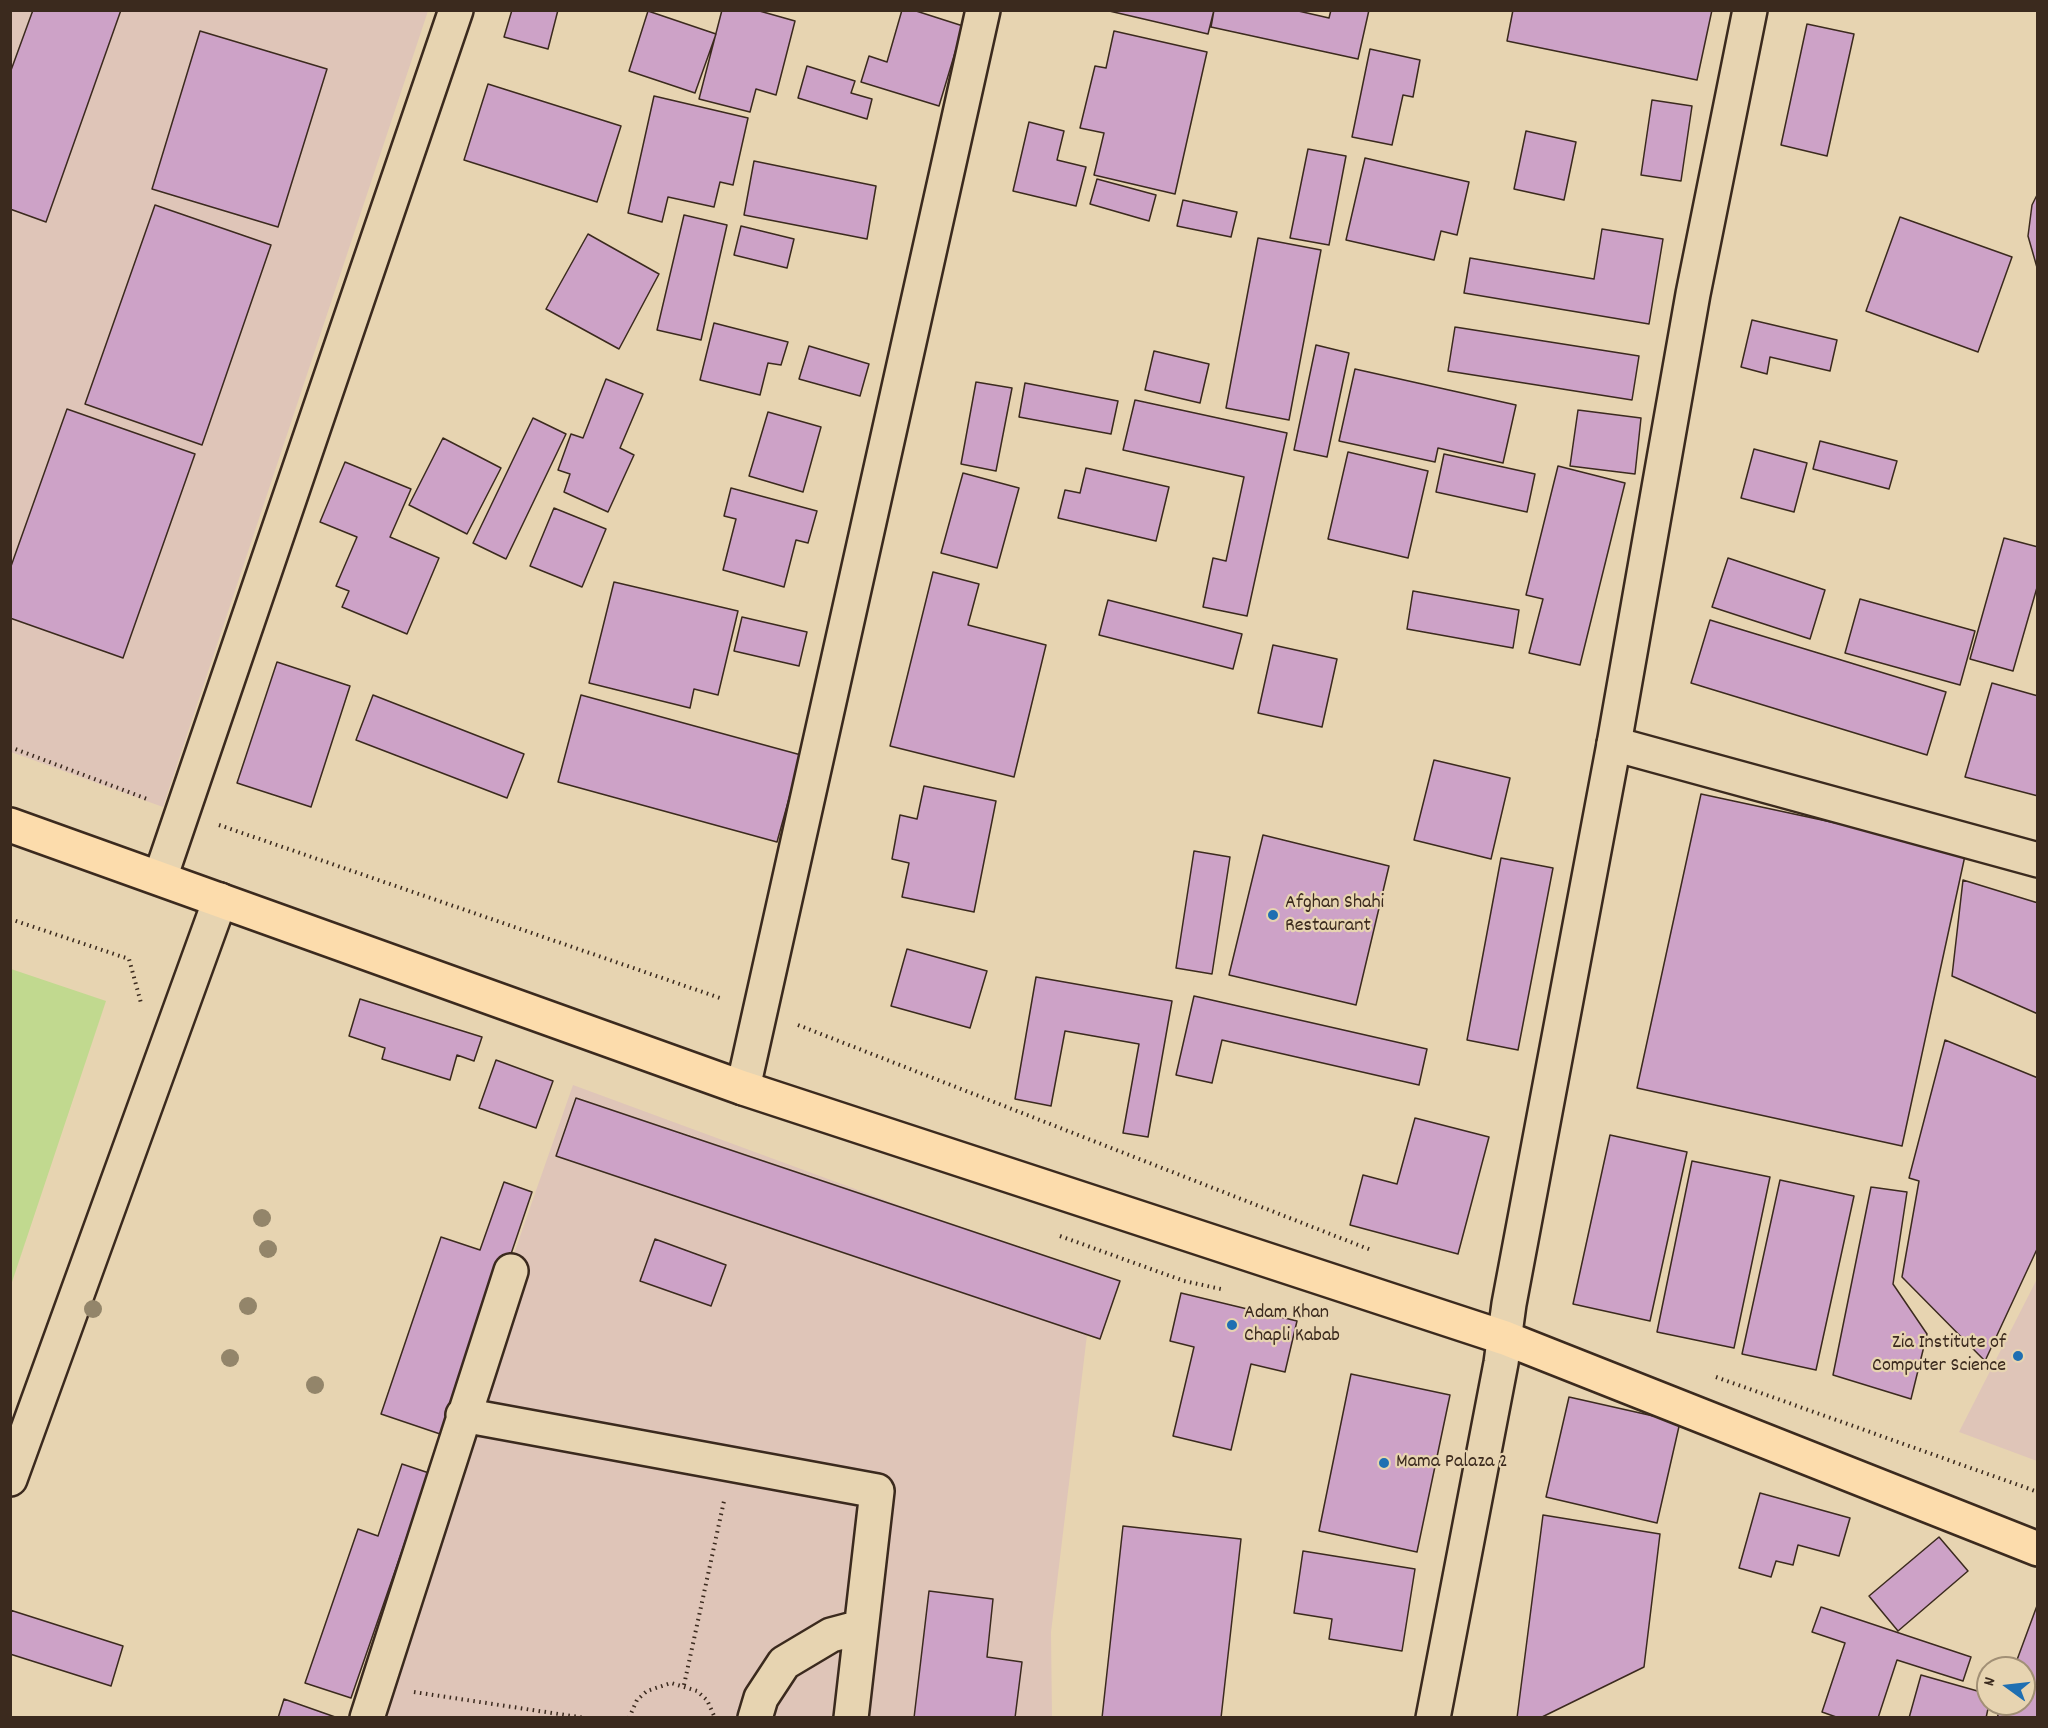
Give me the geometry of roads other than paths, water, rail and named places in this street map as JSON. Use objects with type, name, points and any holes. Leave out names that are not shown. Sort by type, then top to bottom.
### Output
[{"type":"main road","points":[[10,825],[743,1088],[1505,1338],[2037,1549]]},
{"type":"street","points":[[160,878],[456,10]]},
{"type":"street","points":[[743,1088],[762,1012],[983,10]]},
{"type":"street","points":[[1434,1718],[1614,744],[1693,294],[1750,10]]},
{"type":"street","points":[[1614,744],[2037,860]]},
{"type":"street","points":[[10,1479],[220,900]]},
{"type":"street","points":[[371,1702],[511,1271]]},
{"type":"street","points":[[463,1415],[877,1491],[850,1718]]},
{"type":"street","points":[[755,1718],[761,1698],[784,1663],[831,1635],[861,1627]]},
{"type":"place","name":"Afghan Shahi Restaurant","points":[[1273,915]]},
{"type":"place","name":"Adam Khan Chapli Kabab","points":[[1232,1325]]},
{"type":"place","name":"Zia Institute of Computer Science","points":[[2018,1356]]},
{"type":"place","name":"Mama Palaza 2","points":[[1384,1463]]}]
